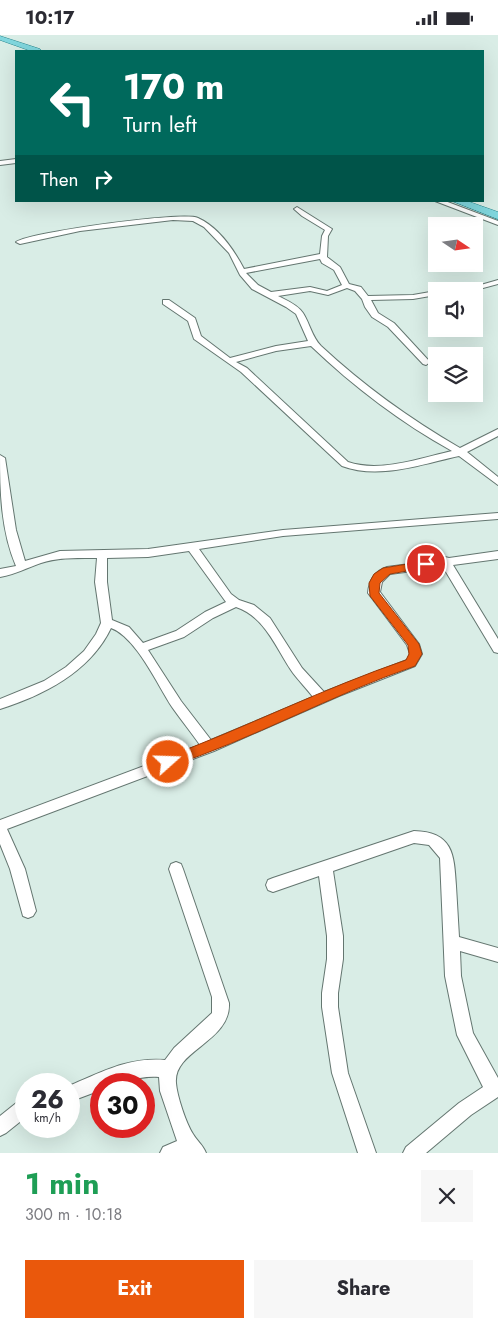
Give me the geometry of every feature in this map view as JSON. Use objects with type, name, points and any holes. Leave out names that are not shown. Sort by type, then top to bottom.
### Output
[{"type":"main road","points":[[0,38],[33,50]]},
{"type":"main road","points":[[460,202],[498,216]]},
{"type":"street","points":[[0,163],[15,161]]},
{"type":"street","points":[[441,202],[498,223]]},
{"type":"street","points":[[297,209],[329,229],[325,236],[323,256],[326,261],[337,269],[346,286]]},
{"type":"street","points":[[20,242],[80,229],[188,217],[195,219],[206,226],[226,245],[236,257],[248,281],[299,313],[313,343],[371,394],[416,427],[458,453],[470,458],[498,482]]},
{"type":"street","points":[[242,271],[323,256]]},
{"type":"street","points":[[483,286],[498,282]]},
{"type":"street","points":[[269,295],[310,289],[328,293],[346,286],[358,289],[366,298],[369,307],[375,315],[391,325],[426,362]]},
{"type":"street","points":[[366,298],[428,294]]},
{"type":"street","points":[[166,302],[192,320],[197,337],[244,370],[345,464],[356,468],[388,468],[458,453],[498,432]]},
{"type":"street","points":[[229,361],[276,349],[313,343]]},
{"type":"street","points":[[0,458],[17,559],[22,566]]},
{"type":"street","points":[[0,573],[14,571],[22,566],[60,555],[82,554],[102,556],[148,553],[193,548],[283,533],[498,516]]},
{"type":"street","points":[[193,548],[227,597],[235,603],[250,608],[266,621],[298,671],[323,699]]},
{"type":"street","points":[[28,911],[13,853],[0,828],[40,809],[209,747],[375,675],[411,663],[416,654],[414,644],[374,593],[374,583],[378,577],[387,571],[445,561],[498,555]]},
{"type":"street","points":[[0,701],[48,684],[70,670],[88,654],[107,623],[101,582],[102,556]]},
{"type":"street","points":[[445,561],[498,649]]},
{"type":"street","points":[[141,647],[180,633],[196,622],[235,603]]},
{"type":"street","points":[[107,623],[125,630],[141,647],[177,703],[209,747]]},
{"type":"street","points":[[273,885],[414,837],[427,837],[440,843],[447,857],[453,976],[465,1035],[496,1089],[465,1109],[412,1153]]},
{"type":"street","points":[[325,866],[335,936],[336,959],[330,993],[330,1007],[340,1073],[367,1153]]},
{"type":"street","points":[[169,1153],[193,1149],[181,1133],[167,1080],[170,1069],[182,1052],[218,1020],[222,1009],[220,997],[176,869]]},
{"type":"street","points":[[452,942],[498,955]]},
{"type":"street","points":[[80,1090],[130,1071],[147,1067],[170,1069]]},
{"type":"street","points":[[0,1127],[15,1114]]},
{"type":"route","points":[[168,762],[209,747],[375,675],[411,663],[416,654],[414,644],[374,593],[374,583],[378,577],[387,571],[426,564]]}]
